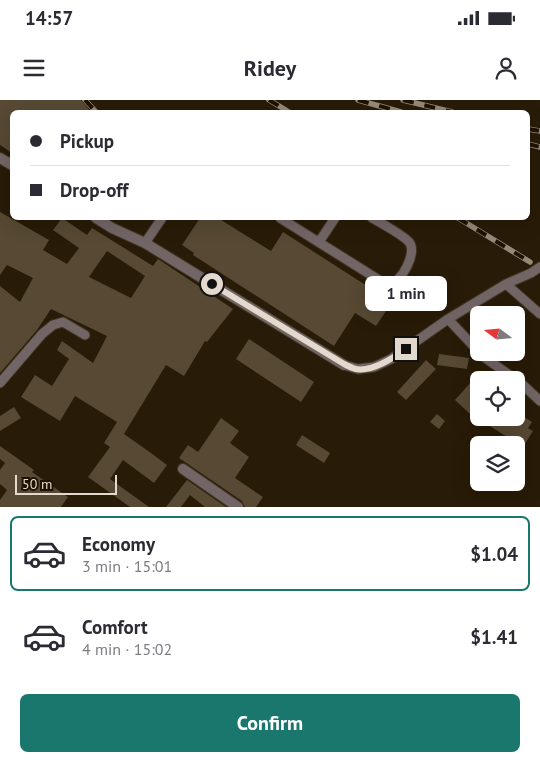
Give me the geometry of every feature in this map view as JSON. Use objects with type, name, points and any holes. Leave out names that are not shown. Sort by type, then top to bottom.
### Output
[{"type":"street","points":[[99,220],[145,243],[344,364]]},
{"type":"street","points":[[184,469],[238,507]]},
{"type":"lane","points":[[145,243],[161,220]]},
{"type":"lane","points":[[283,220],[379,280],[390,284],[396,281],[410,262],[412,248],[410,242],[375,220]]},
{"type":"lane","points":[[319,242],[334,220]]},
{"type":"lane","points":[[344,364],[358,369],[374,367],[391,359],[448,319],[506,284],[540,267]]},
{"type":"lane","points":[[506,284],[540,314]]},
{"type":"lane","points":[[448,319],[470,342]]},
{"type":"lane","points":[[0,383],[42,334],[53,325],[62,322],[85,335]]},
{"type":"lane","points":[[490,361],[522,384],[540,401]]},
{"type":"building","points":[[0,100],[81,100],[89,110],[10,110],[10,152],[0,145]]},
{"type":"building","points":[[0,212],[10,218],[10,220],[14,220],[49,240],[43,250],[67,264],[79,248],[53,230],[60,220],[65,220],[87,235],[92,228],[153,266],[158,259],[233,309],[207,342],[205,341],[184,376],[166,365],[124,434],[167,465],[154,483],[123,460],[110,479],[149,507],[130,507],[88,477],[110,447],[104,443],[117,422],[75,396],[60,421],[21,397],[35,375],[52,386],[69,359],[57,350],[62,341],[93,363],[107,336],[51,309],[37,330],[0,373],[0,286],[20,302],[33,278],[7,265],[0,275]],"holes":[[[107,251],[145,276],[131,298],[89,277]]]},
{"type":"building","points":[[199,220],[221,220],[271,251],[283,232],[392,302],[376,326],[355,313],[334,346],[193,255],[194,253],[182,245]]},
{"type":"building","points":[[249,339],[314,382],[301,402],[236,359]]},
{"type":"building","points":[[439,354],[469,358],[467,369],[437,365]]},
{"type":"building","points":[[426,360],[436,369],[406,400],[397,392]]},
{"type":"building","points":[[470,383],[470,414],[455,400]]},
{"type":"building","points":[[14,407],[21,418],[0,431],[0,416]]},
{"type":"building","points":[[437,414],[445,421],[439,429],[430,422]]},
{"type":"building","points":[[221,418],[239,431],[230,443],[249,457],[235,478],[263,497],[256,507],[245,507],[242,501],[179,458],[188,445],[198,452]]},
{"type":"building","points":[[525,418],[532,422],[528,428],[533,431],[525,444],[525,436],[506,436],[490,426],[525,426]]},
{"type":"building","points":[[302,435],[330,453],[324,463],[296,445]]},
{"type":"building","points":[[0,446],[34,470],[32,472],[68,497],[61,507],[0,507],[0,500],[7,490],[0,484],[0,470],[5,463],[0,459]]},
{"type":"building","points":[[187,480],[226,507],[205,507],[190,495],[181,507],[166,507]]},
{"type":"railway","points":[[85,100],[94,110]]},
{"type":"railway","points":[[269,100],[286,110]]},
{"type":"railway","points":[[358,100],[394,110]]},
{"type":"railway","points":[[403,100],[444,110]]},
{"type":"railway","points":[[530,129],[540,131]]},
{"type":"railway","points":[[530,144],[540,147]]},
{"type":"railway","points":[[461,220],[530,262]]},
{"type":"route","points":[[212,284],[344,364],[358,369],[374,367],[406,349]]}]
